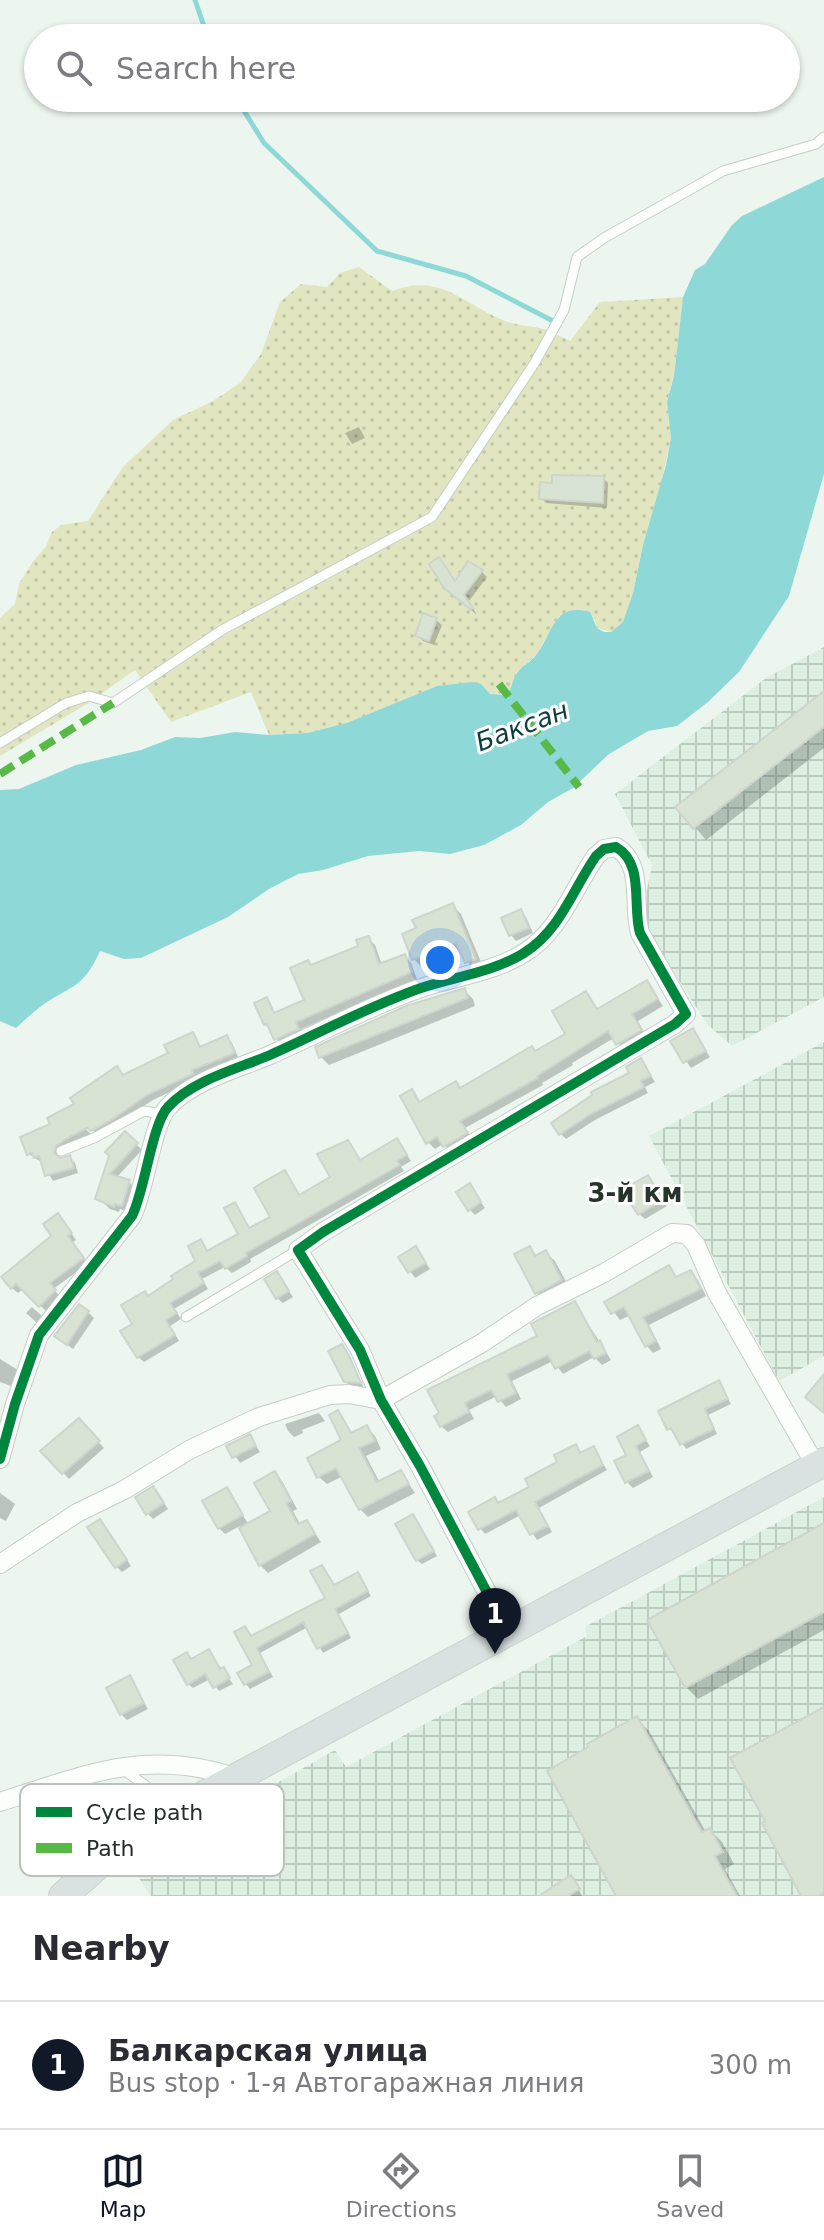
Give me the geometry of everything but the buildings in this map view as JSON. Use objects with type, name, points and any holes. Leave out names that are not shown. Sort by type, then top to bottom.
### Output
[{"type":"main road","points":[[222,1784],[820,1464]]},
{"type":"main road","points":[[63,1896],[84,1876]]},
{"type":"street","points":[[0,1459],[39,1335],[132,1216],[139,1202],[153,1143],[166,1109],[211,1079],[406,993],[492,967],[524,953],[550,931],[596,856],[610,847],[616,847],[629,859],[636,883],[636,920],[640,933],[686,1014],[675,1024],[323,1232],[298,1250],[360,1350],[381,1400],[420,1466],[507,1630]]},
{"type":"street","points":[[0,1564],[77,1513],[124,1490],[189,1450],[259,1417],[330,1395],[349,1394],[381,1400],[482,1343],[537,1306],[604,1273],[660,1239],[681,1232],[687,1234],[696,1245],[717,1293],[820,1464]]},
{"type":"street","points":[[59,1784],[115,1767],[203,1767],[234,1777]]},
{"type":"street","points":[[0,1802],[20,1796]]},
{"type":"lane","points":[[0,743],[66,703],[89,696],[113,703],[222,630],[432,517],[534,364],[564,310],[577,257],[604,238],[723,171],[816,144],[824,137]]},
{"type":"lane","points":[[61,1151],[94,1138],[144,1111],[164,1114]]},
{"type":"lane","points":[[186,1317],[298,1250]]},
{"type":"lane","points":[[115,1767],[134,1775],[144,1784]]},
{"type":"shaded area","points":[[824,647],[824,997],[732,1046],[707,1024],[641,921],[652,865],[615,794],[766,678]]},
{"type":"shaded area","points":[[824,1042],[824,1356],[779,1381],[649,1136]]},
{"type":"shaded area","points":[[824,1497],[824,1896],[151,1896],[138,1876],[284,1876],[284,1784],[275,1784],[335,1750],[346,1767],[587,1636],[585,1627]]},
{"type":"green space","points":[[359,267],[392,291],[424,285],[438,288],[507,322],[543,329],[570,341],[600,302],[683,297],[674,376],[667,402],[671,438],[658,498],[623,622],[611,632],[597,628],[595,619],[559,616],[536,655],[516,674],[512,689],[505,695],[490,694],[481,684],[437,686],[347,724],[308,733],[269,735],[251,692],[171,722],[135,670],[87,704],[0,756],[0,618],[15,604],[19,584],[46,546],[52,532],[61,525],[88,521],[122,468],[173,420],[213,401],[240,383],[261,354],[280,302],[301,284],[327,287],[340,273]]},
{"type":"water","name":"Баксан","points":[[824,177],[824,474],[789,596],[739,672],[677,726],[648,731],[609,754],[573,788],[548,802],[521,825],[484,845],[450,854],[419,851],[368,856],[298,874],[228,917],[141,958],[124,959],[100,951],[81,980],[40,1007],[16,1028],[0,1021],[0,790],[19,789],[76,765],[141,750],[175,737],[200,738],[235,732],[269,735],[308,733],[347,723],[437,686],[473,682],[481,684],[490,694],[505,695],[517,673],[536,655],[561,615],[568,611],[590,612],[597,628],[604,632],[611,632],[623,622],[666,465],[671,438],[667,402],[674,376],[683,297],[695,270],[705,264],[732,225],[742,216]]},
{"type":"waterway","points":[[195,0],[203,24]]},
{"type":"waterway","points":[[245,112],[264,143],[377,251],[466,276],[551,320]]},
{"type":"marked path","points":[[499,684],[579,787]]},
{"type":"marked path","points":[[0,774],[113,703]]},
{"type":"cycle path","points":[[0,1459],[39,1335],[132,1216],[157,1128],[168,1107],[203,1082],[382,1003],[512,960],[536,944],[557,921],[596,856],[604,849],[616,847],[631,864],[640,933],[686,1014],[675,1024],[323,1232],[298,1250],[360,1350],[381,1400],[420,1466],[507,1630]]},
{"type":"place","name":"Балкарская улица","points":[[495,1654]]},
{"type":"district","name":"3-й км","points":[[635,1193]]}]
